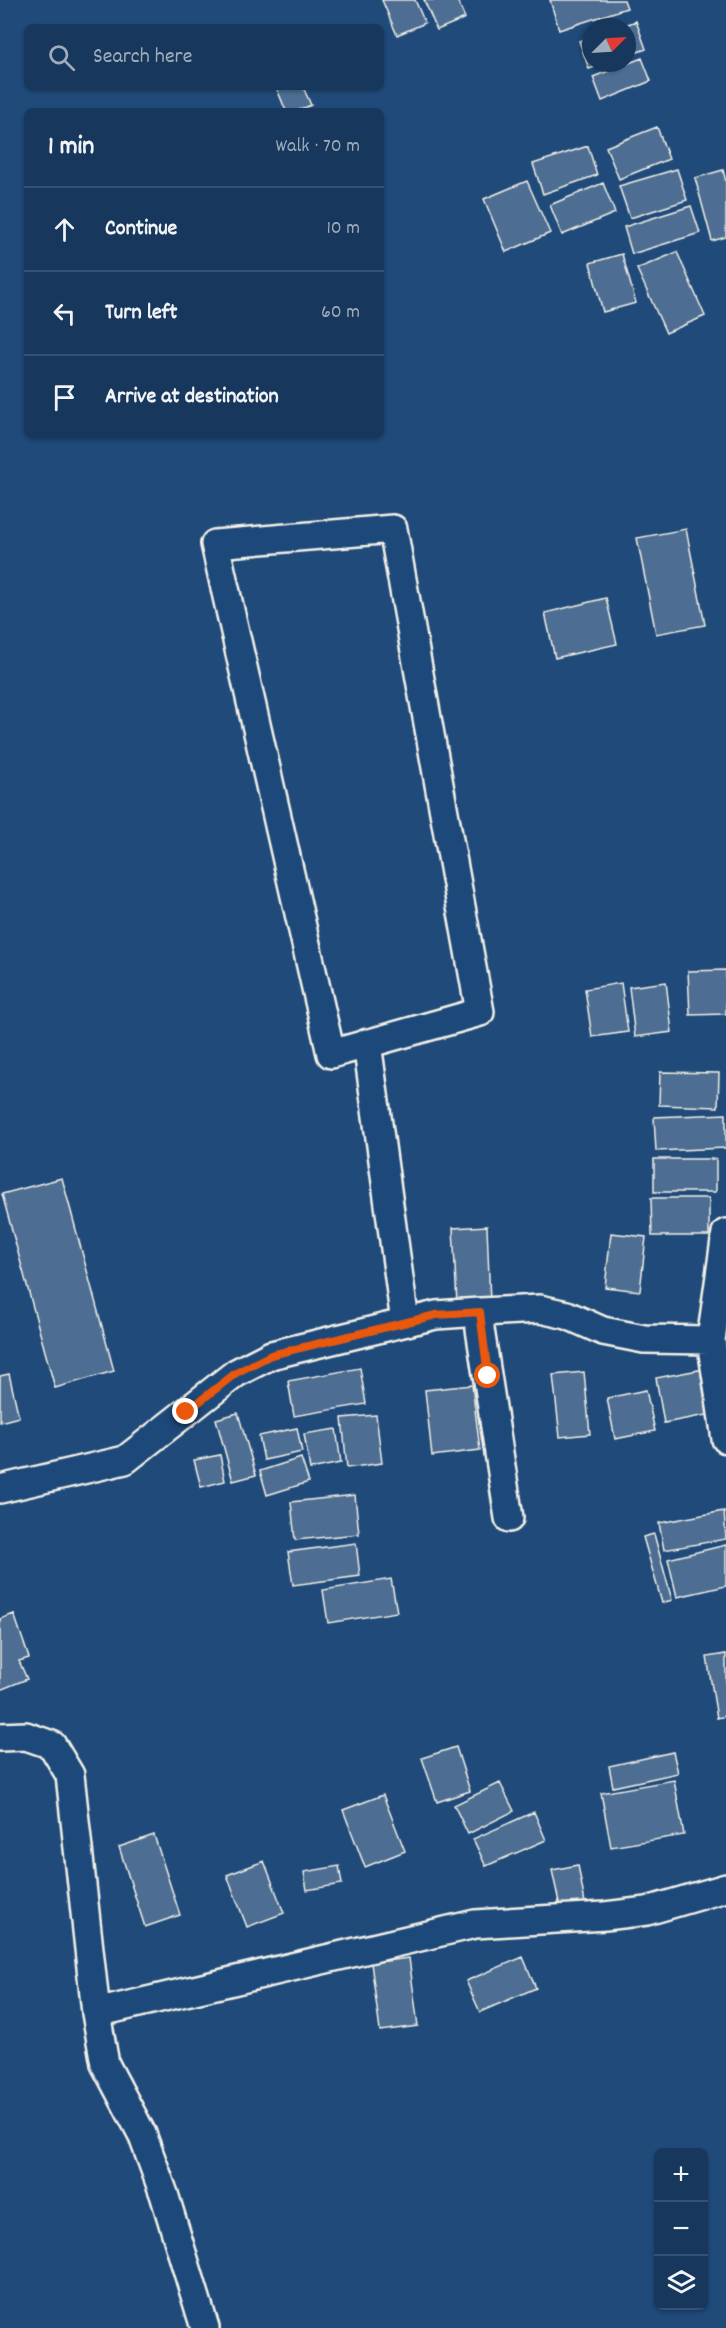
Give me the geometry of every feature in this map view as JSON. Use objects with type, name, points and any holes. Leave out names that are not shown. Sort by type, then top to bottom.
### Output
[{"type":"street","points":[[393,529],[480,1012],[367,1043],[331,1054],[215,544],[393,529]]},
{"type":"street","points":[[367,1043],[405,1322]]},
{"type":"street","points":[[726,1233],[711,1341],[726,1439]]},
{"type":"street","points":[[0,1490],[125,1460],[236,1373],[271,1355],[436,1315],[540,1309],[567,1315],[603,1331],[644,1339],[711,1341]]},
{"type":"street","points":[[480,1312],[480,1329],[509,1518]]},
{"type":"street","points":[[0,1737],[26,1736],[52,1745],[70,1775],[96,2013],[105,2064],[142,2134],[164,2194],[205,2328]]},
{"type":"street","points":[[96,2013],[475,1924],[637,1912],[726,1888]]},
{"type":"building","points":[[382,0],[415,0],[425,23],[397,35]]},
{"type":"building","points":[[424,0],[457,0],[465,18],[437,30]]},
{"type":"building","points":[[550,0],[624,0],[627,8],[596,18],[582,18],[582,23],[559,30]]},
{"type":"building","points":[[636,21],[646,49],[636,53]]},
{"type":"building","points":[[642,58],[651,81],[602,101],[593,77],[606,72],[636,72],[636,60]]},
{"type":"building","points":[[277,90],[304,90],[311,105],[304,108],[285,108]]},
{"type":"building","points":[[657,127],[669,159],[619,179],[606,147]]},
{"type":"building","points":[[588,146],[597,175],[543,194],[533,164]]},
{"type":"building","points":[[677,169],[687,200],[630,218],[619,186]]},
{"type":"building","points":[[723,170],[726,182],[726,237],[712,241],[695,178]]},
{"type":"building","points":[[527,181],[550,233],[506,252],[484,199]]},
{"type":"building","points":[[603,183],[615,213],[562,235],[550,205]]},
{"type":"building","points":[[691,206],[700,233],[632,254],[624,227]]},
{"type":"building","points":[[677,252],[705,316],[666,333],[637,269]]},
{"type":"building","points":[[622,254],[636,303],[603,312],[590,263]]},
{"type":"building","points":[[686,529],[705,625],[656,634],[637,538]]},
{"type":"building","points":[[606,598],[617,644],[555,658],[545,613]]},
{"type":"building","points":[[726,970],[726,1014],[690,1015],[688,971]]},
{"type":"building","points":[[666,982],[672,1032],[635,1037],[629,987]]},
{"type":"building","points":[[621,983],[628,1032],[592,1037],[585,989]]},
{"type":"building","points":[[660,1072],[719,1073],[718,1107],[659,1105]]},
{"type":"building","points":[[726,1114],[726,1148],[656,1151],[654,1117]]},
{"type":"building","points":[[654,1159],[716,1159],[716,1192],[654,1192]]},
{"type":"building","points":[[62,1178],[114,1371],[55,1388],[2,1194]]},
{"type":"building","points":[[651,1198],[709,1198],[709,1236],[652,1236]]},
{"type":"building","points":[[487,1226],[490,1302],[457,1304],[453,1228]]},
{"type":"building","points":[[611,1233],[646,1237],[640,1291],[605,1287]]},
{"type":"building","points":[[360,1368],[366,1404],[294,1416],[288,1381]]},
{"type":"building","points":[[704,1369],[712,1414],[664,1423],[656,1378]]},
{"type":"building","points":[[584,1372],[590,1434],[560,1437],[553,1375]]},
{"type":"building","points":[[9,1374],[19,1417],[0,1422],[0,1376]]},
{"type":"building","points":[[472,1385],[480,1450],[432,1456],[425,1390]]},
{"type":"building","points":[[646,1390],[655,1431],[615,1439],[607,1398]]},
{"type":"building","points":[[238,1413],[256,1475],[233,1481],[216,1419]]},
{"type":"building","points":[[376,1415],[382,1463],[347,1468],[342,1418]]},
{"type":"building","points":[[297,1428],[302,1452],[264,1460],[259,1436]]},
{"type":"building","points":[[336,1429],[341,1463],[310,1469],[304,1434]]},
{"type":"building","points":[[220,1455],[225,1481],[201,1487],[194,1460]]},
{"type":"building","points":[[301,1458],[309,1482],[267,1495],[260,1471]]},
{"type":"building","points":[[355,1495],[359,1534],[295,1540],[291,1502]]},
{"type":"building","points":[[724,1511],[726,1539],[664,1550],[659,1523]]},
{"type":"building","points":[[654,1534],[672,1600],[662,1603],[643,1537]]},
{"type":"building","points":[[356,1543],[360,1576],[293,1585],[288,1552]]},
{"type":"building","points":[[726,1545],[726,1586],[677,1597],[668,1559]]},
{"type":"building","points":[[391,1579],[397,1612],[328,1623],[323,1590]]},
{"type":"building","points":[[14,1614],[29,1658],[19,1661],[27,1679],[0,1690],[0,1619]]},
{"type":"building","points":[[726,1654],[726,1716],[717,1718],[707,1657]]},
{"type":"building","points":[[456,1747],[470,1791],[437,1802],[422,1758]]},
{"type":"building","points":[[673,1752],[678,1773],[613,1787],[609,1766]]},
{"type":"building","points":[[674,1780],[684,1835],[611,1847],[601,1793]]},
{"type":"building","points":[[500,1783],[514,1811],[468,1834],[454,1805]]},
{"type":"building","points":[[383,1795],[405,1851],[365,1867],[343,1810]]},
{"type":"building","points":[[534,1812],[546,1840],[486,1866],[473,1839]]},
{"type":"building","points":[[154,1835],[180,1915],[145,1927],[119,1847]]},
{"type":"building","points":[[264,1861],[284,1913],[247,1927],[227,1875]]},
{"type":"building","points":[[578,1865],[585,1903],[560,1907],[552,1870]]},
{"type":"building","points":[[339,1866],[342,1884],[307,1890],[304,1872]]},
{"type":"building","points":[[523,1957],[536,1988],[480,2012],[466,1981]]},
{"type":"building","points":[[409,1958],[418,2026],[380,2031],[371,1963]]},
{"type":"route","points":[[186,1412],[236,1373],[271,1355],[436,1315],[461,1312],[480,1312],[480,1329],[488,1376]]}]
